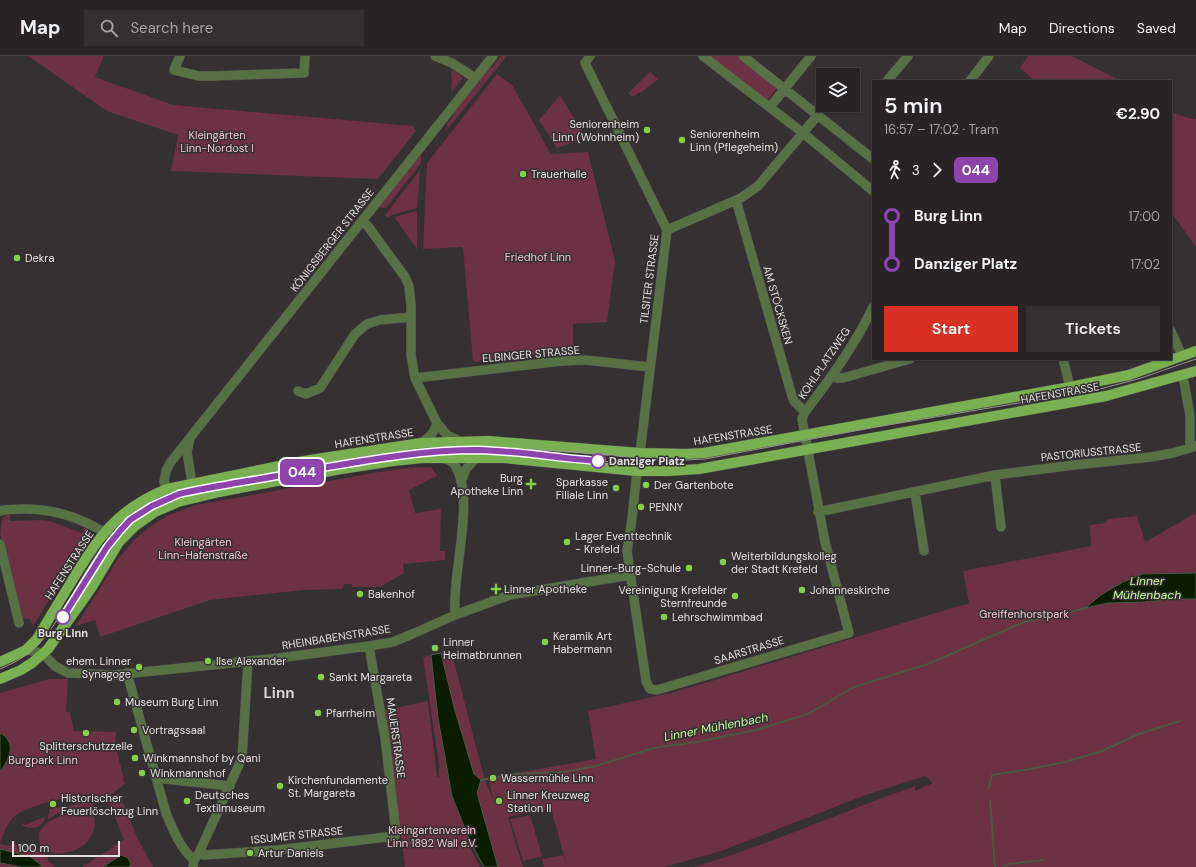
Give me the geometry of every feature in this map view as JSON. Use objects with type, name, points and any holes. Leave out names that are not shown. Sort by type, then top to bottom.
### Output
[{"type":"main road","name":"HAFENSTRASSE","points":[[1172,360],[1196,351]]},
{"type":"main road","name":"HAFENSTRASSE","points":[[26,650],[37,639],[92,549],[105,532],[134,505],[167,489],[349,453],[422,443],[460,441],[504,442],[640,453],[704,453],[1070,387],[1129,375],[1171,360]]},
{"type":"main road","name":"HAFENSTRASSE","points":[[43,654],[62,631],[119,542],[135,526],[155,512],[178,502],[219,492],[393,461],[444,458],[504,458],[637,471],[699,470],[1106,396],[1183,376],[1196,371]]},
{"type":"main road","points":[[0,662],[26,650]]},
{"type":"main road","points":[[0,679],[21,670],[43,654]]},
{"type":"street","points":[[180,56],[174,70],[199,76],[304,73],[304,56]]},
{"type":"street","points":[[434,56],[454,60],[475,78]]},
{"type":"street","name":"KÖNIGSBERGER STRASSE","points":[[167,489],[164,482],[166,471],[170,463],[492,56]]},
{"type":"street","name":"TILSITER STRASSE","points":[[590,56],[585,63],[667,230],[640,453]]},
{"type":"street","points":[[703,56],[803,133],[872,190]]},
{"type":"street","points":[[743,56],[872,158]]},
{"type":"street","points":[[770,107],[811,56]]},
{"type":"street","points":[[887,80],[908,56]]},
{"type":"street","points":[[971,80],[989,56]]},
{"type":"street","points":[[667,230],[736,200],[758,186],[818,115]]},
{"type":"street","name":"AM STÖCKSKEN","points":[[736,200],[792,396],[794,401],[805,412]]},
{"type":"street","points":[[362,221],[367,225],[405,277],[409,286],[411,305],[411,354],[415,378],[437,423],[447,435],[460,441]]},
{"type":"street","name":"KOHLPLATZWEG","points":[[805,435],[802,419],[805,412],[832,376],[872,309]]},
{"type":"street","points":[[298,391],[306,394],[320,388],[356,334],[367,324],[380,320],[410,317]]},
{"type":"street","points":[[1172,333],[1182,356]]},
{"type":"street","name":"ELBINGER STRASSE","points":[[415,378],[581,360],[650,367]]},
{"type":"street","points":[[832,376],[843,378],[906,360]]},
{"type":"street","points":[[1063,360],[1070,387]]},
{"type":"street","name":"PASTORIUSSTRASSE","points":[[818,512],[995,476],[1074,465],[1151,457],[1193,447],[1190,416],[1183,376]]},
{"type":"street","points":[[422,443],[431,436],[437,423]]},
{"type":"street","points":[[805,435],[818,512]]},
{"type":"street","points":[[167,489],[178,502],[184,496],[192,483],[187,452],[190,438]]},
{"type":"street","points":[[630,574],[627,545],[632,519],[637,471],[636,458],[640,453]]},
{"type":"street","points":[[444,458],[453,463],[461,482],[463,518],[454,601],[455,615]]},
{"type":"street","points":[[461,482],[466,470],[476,458]]},
{"type":"street","points":[[995,476],[1001,527]]},
{"type":"street","points":[[915,492],[924,551]]},
{"type":"street","points":[[0,511],[34,508],[60,512],[81,520],[105,532],[119,542]]},
{"type":"street","name":"SAARSTRASSE","points":[[630,574],[646,682],[650,689],[656,690],[849,633],[826,549],[818,512]]},
{"type":"street","points":[[0,544],[19,623]]},
{"type":"street","name":"RHEINBABENSTRASSE","points":[[26,650],[43,654],[55,666],[68,673],[114,675],[279,658],[393,642],[455,615],[510,595],[630,574]]},
{"type":"street","name":"MAUERSTRASSE","points":[[369,646],[385,738],[396,834]]},
{"type":"street","points":[[127,673],[166,813],[186,853],[195,860],[242,758],[248,661]]},
{"type":"street","points":[[156,778],[230,786]]},
{"type":"street","name":"ISSUMER STRASSE","points":[[195,860],[204,855],[278,850],[393,836],[396,834]]},
{"type":"green space","name":"Kleingärten Linn-Nordost I","points":[[28,56],[104,56],[95,77],[173,105],[413,126],[416,131],[378,179],[171,171],[178,135],[107,111]]},
{"type":"green space","points":[[501,56],[507,56],[446,131],[445,130],[448,126],[446,125],[454,115],[452,113],[489,66],[492,68]]},
{"type":"green space","points":[[709,56],[738,56],[778,87],[767,100]]},
{"type":"green space","points":[[1028,56],[1072,56],[1119,80],[1034,80],[1020,68]]},
{"type":"green space","points":[[453,70],[461,76],[462,79],[451,93],[451,71]]},
{"type":"green space","points":[[650,72],[658,79],[646,89],[632,97],[628,93]]},
{"type":"green space","name":"Friedhof Linn","points":[[497,74],[512,85],[551,154],[588,152],[615,261],[607,322],[573,324],[573,350],[476,362],[473,361],[463,248],[423,249],[427,163]]},
{"type":"green space","points":[[560,95],[586,138],[557,148],[539,120]]},
{"type":"green space","points":[[1172,112],[1187,118],[1196,119],[1196,247],[1172,213]]},
{"type":"green space","points":[[421,152],[421,163],[386,208],[378,207]]},
{"type":"green space","points":[[420,170],[417,208],[392,215],[388,218],[385,215]]},
{"type":"green space","points":[[417,211],[417,249],[394,217]]},
{"type":"green space","name":"Kleingärten Linn-Hafenstraße","points":[[431,467],[437,476],[409,490],[415,513],[441,509],[440,551],[445,551],[445,560],[403,564],[404,573],[380,587],[352,587],[352,584],[344,584],[343,589],[304,590],[210,600],[100,637],[95,620],[76,626],[118,559],[135,539],[151,526],[167,516],[196,505],[379,472],[407,468]]},
{"type":"green space","points":[[1196,513],[1196,573],[1143,574],[1123,582],[1101,595],[1086,608],[1108,603],[1196,599],[1196,867],[693,867],[777,839],[915,786],[915,791],[933,783],[925,776],[866,795],[721,851],[665,867],[567,867],[551,808],[508,817],[523,867],[498,867],[477,793],[481,780],[474,774],[454,707],[441,653],[431,656],[438,718],[452,796],[469,839],[466,841],[480,867],[405,867],[385,710],[428,701],[437,777],[439,777],[439,764],[423,657],[451,650],[484,777],[494,802],[488,778],[596,759],[588,711],[675,692],[969,603],[963,571],[1091,546],[1090,525],[1105,523],[1108,519],[1137,516],[1145,542]]},
{"type":"green space","points":[[7,515],[10,515],[10,521],[50,521],[82,533],[85,527],[90,529],[91,532],[33,626],[30,619],[23,618],[0,534],[2,519]]},
{"type":"green space","name":"Burgpark Linn","points":[[49,679],[68,679],[66,711],[70,713],[74,731],[116,732],[115,746],[125,784],[103,801],[94,794],[37,805],[26,810],[11,820],[0,843],[0,693]]},
{"type":"green space","points":[[119,793],[137,837],[153,867],[82,867],[124,840],[109,802]]},
{"type":"green space","points":[[88,801],[93,804],[93,808],[91,809],[85,807],[69,809],[69,806]]},
{"type":"green space","points":[[66,806],[67,810],[54,815],[47,820],[50,809]]},
{"type":"green space","points":[[90,811],[95,820],[94,831],[88,841],[80,848],[66,853],[52,853],[45,850],[41,845],[39,838],[40,831],[44,825],[67,814]]},
{"type":"green space","points":[[530,815],[542,856],[523,861],[510,819]]},
{"type":"green space","points":[[46,816],[45,820],[40,826],[30,828],[22,825],[23,823],[25,825]]},
{"type":"green space","points":[[12,842],[20,846],[21,849],[34,852],[23,849],[29,846],[48,856],[48,860],[43,856],[55,867],[0,867],[0,844],[10,846]]},
{"type":"green space","points":[[563,855],[567,867],[544,867],[542,859]]},
{"type":"water","name":"Linner Mühlenbach","points":[[1196,573],[1196,599],[1108,603],[1085,608],[1101,595],[1123,582],[1143,574]]},
{"type":"water","points":[[441,653],[454,707],[474,774],[481,780],[477,793],[498,867],[484,867],[469,839],[452,796],[438,718],[431,655]]},
{"type":"water","points":[[0,733],[9,741],[10,751],[7,761],[0,771]]},
{"type":"water","points":[[0,849],[31,857],[43,867],[22,867],[0,863]]},
{"type":"water","points":[[121,855],[128,858],[131,864],[129,867],[103,867]]},
{"type":"waterway","name":"Linner Mühlenbach","points":[[481,780],[512,774],[564,772],[596,766],[654,748],[702,741],[756,730],[808,714],[854,687],[928,664],[1024,622],[1087,608]]},
{"type":"waterway","points":[[989,788],[992,775],[1065,762],[1102,751],[1139,734],[1180,721]]},
{"type":"waterway","points":[[990,800],[995,867]]},
{"type":"waterway","points":[[1003,867],[1008,864],[1044,860]]},
{"type":"tram line","points":[[0,669],[25,656],[45,637],[58,619],[84,574],[108,538],[117,528],[133,513],[145,505],[178,491],[371,455],[447,447],[580,452],[666,461],[705,459],[876,427],[1096,390],[1138,379],[1196,359]]},
{"type":"tram line","name":"044","points":[[63,617],[113,538],[130,520],[140,513],[179,494],[372,459],[422,452],[478,450],[500,451],[598,461]]},
{"type":"tram line","points":[[555,456],[645,464]]},
{"type":"place","name":"Seniorenheim Linn (Wohnheim)","points":[[647,130]]},
{"type":"place","name":"Seniorenheim Linn (Pflegeheim)","points":[[682,140]]},
{"type":"place","name":"Trauerhalle","points":[[523,174]]},
{"type":"place","name":"Dekra","points":[[17,258]]},
{"type":"place","name":"Danziger Platz","points":[[598,461]]},
{"type":"place","name":"Burg Apotheke Linn","points":[[531,484]]},
{"type":"place","name":"Der Gartenbote","points":[[646,485]]},
{"type":"place","name":"Sparkasse Filiale Linn","points":[[616,488]]},
{"type":"place","name":"PENNY","points":[[641,507]]},
{"type":"place","name":"Lager Eventtechnik - Krefeld","points":[[567,542]]},
{"type":"place","name":"Weiterbildungskolleg der Stadt Krefeld","points":[[723,562]]},
{"type":"place","name":"Linner-Burg-Schule","points":[[689,568]]},
{"type":"place","name":"Linner Apotheke","points":[[496,589]]},
{"type":"place","name":"Johanneskirche","points":[[802,590]]},
{"type":"place","name":"Bakenhof","points":[[360,594]]},
{"type":"place","name":"Vereinigung Krefelder Sternfreunde","points":[[735,596]]},
{"type":"place","name":"Burg Linn","points":[[63,617]]},
{"type":"place","name":"Lehrschwimmbad","points":[[664,617]]},
{"type":"place","name":"Keramik Art Habermann","points":[[545,642]]},
{"type":"place","name":"Linner Heimatbrunnen","points":[[435,648]]},
{"type":"place","name":"Ilse Alexander","points":[[208,661]]},
{"type":"place","name":"ehem. Linner Synagoge","points":[[139,667]]},
{"type":"place","name":"Sankt Margareta","points":[[321,677]]},
{"type":"place","name":"Museum Burg Linn","points":[[117,702]]},
{"type":"place","name":"Pfarrheim","points":[[318,713]]},
{"type":"place","name":"Vortragssaal","points":[[134,730]]},
{"type":"place","name":"Splitterschutzzelle","points":[[86,733]]},
{"type":"place","name":"Winkmannshof by Qani","points":[[135,758]]},
{"type":"place","name":"Winkmannshof","points":[[142,773]]},
{"type":"place","name":"Wassermühle Linn","points":[[493,778]]},
{"type":"place","name":"Kirchenfundamente St. Margareta","points":[[280,786]]},
{"type":"place","name":"Deutsches Textilmuseum","points":[[187,801]]},
{"type":"place","name":"Linner Kreuzweg Station II","points":[[499,801]]},
{"type":"place","name":"Historischer Feuerlöschzug Linn","points":[[53,804]]},
{"type":"place","name":"Artur Daniels","points":[[250,853]]},
{"type":"district","name":"Linn","points":[[279,693]]},
{"type":"park label","name":"Greiffenhorstpark","points":[[1024,614]]},
{"type":"park label","name":"Kleingartenverein Linn 1892 Wall e.V.","points":[[432,836]]}]
